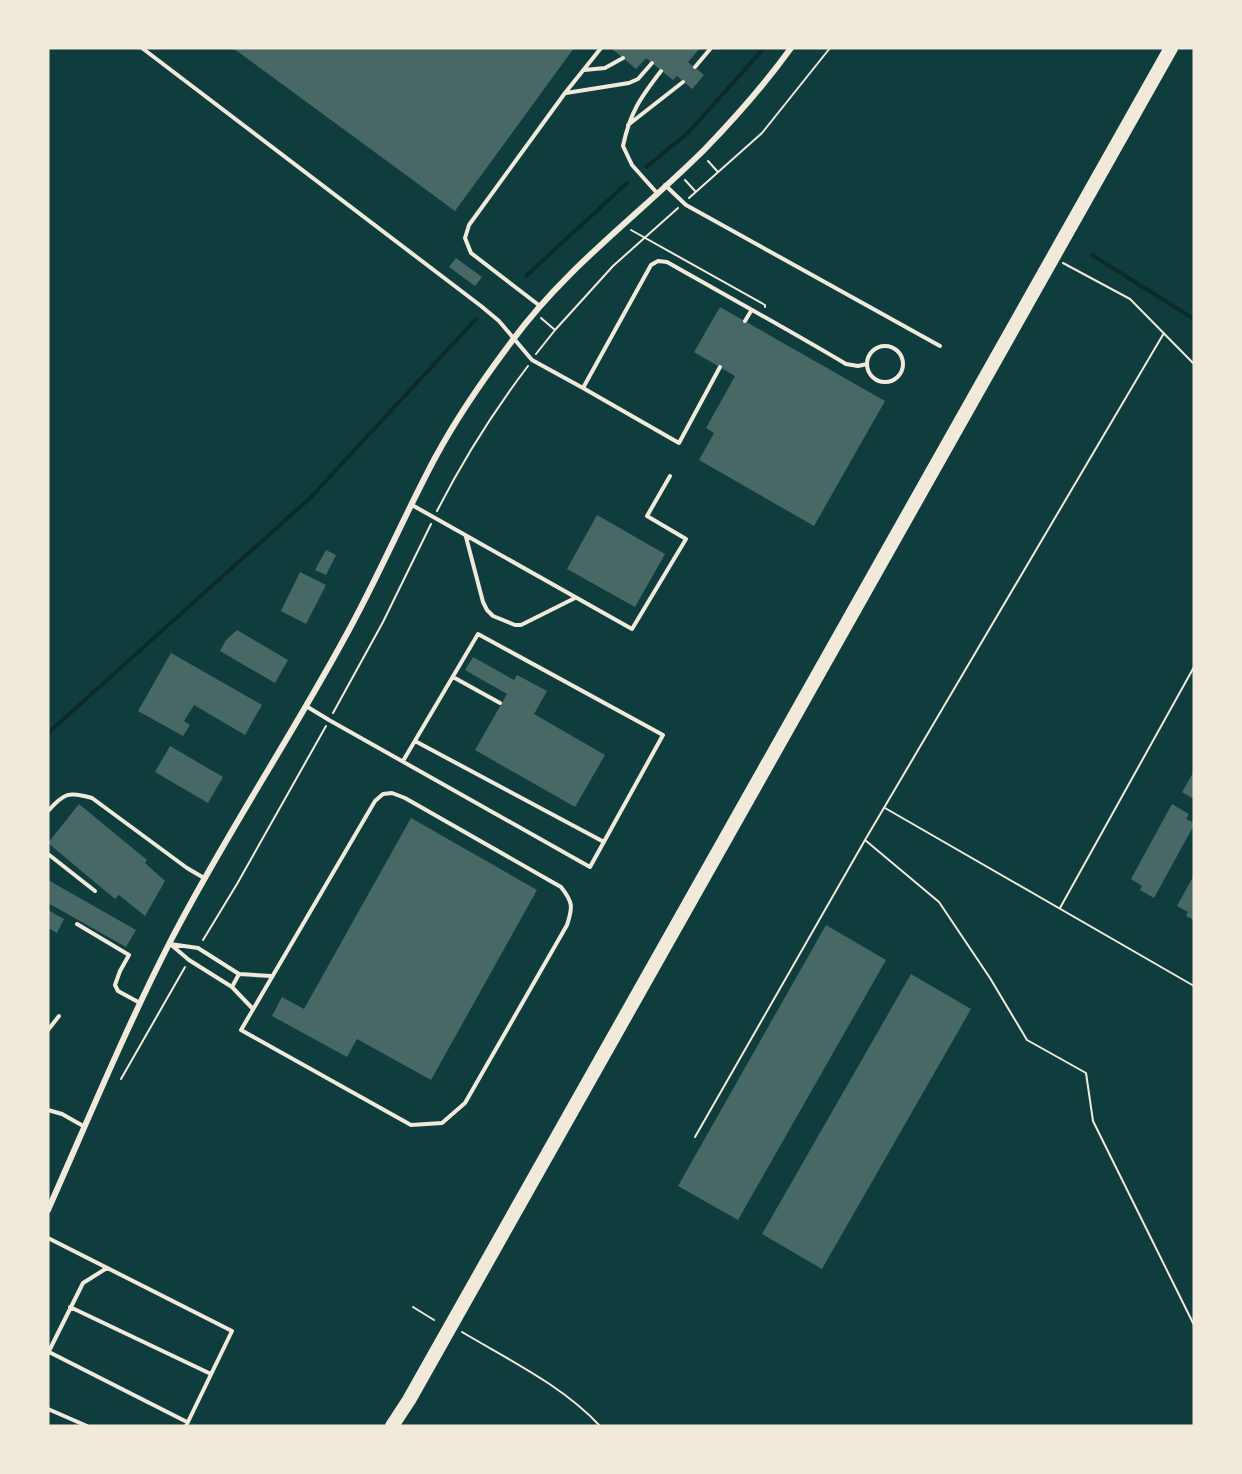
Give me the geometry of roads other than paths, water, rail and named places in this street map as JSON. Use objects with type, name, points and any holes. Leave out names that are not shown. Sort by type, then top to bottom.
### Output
[{"type":"main road","points":[[392,1426],[409,1400],[1172,48]]},
{"type":"main road","points":[[398,1426],[409,1400]]},
{"type":"street","points":[[48,1210],[110,1067],[169,944],[364,602],[436,456],[464,410],[514,338],[540,306],[581,263],[705,149],[772,74],[791,48]]},
{"type":"lane","points":[[142,48],[482,306],[532,360],[679,442],[720,367]]},
{"type":"lane","points":[[540,306],[471,253],[465,238],[469,225],[565,93],[601,48]]},
{"type":"lane","points":[[694,67],[711,48]]},
{"type":"lane","points":[[583,70],[605,69],[623,58]]},
{"type":"lane","points":[[565,93],[629,83],[638,79],[652,63]]},
{"type":"lane","points":[[657,193],[632,165],[622,146],[627,126],[638,101],[661,71]]},
{"type":"lane","points":[[627,126],[683,81]]},
{"type":"lane","points":[[665,186],[684,203],[940,346]]},
{"type":"lane","points":[[584,388],[651,265],[658,261],[667,262],[846,364],[858,366],[867,364]]},
{"type":"lane","points":[[745,321],[751,311]]},
{"type":"lane","points":[[886,346],[892,347],[901,355],[903,367],[901,373],[892,381],[880,382],[870,375],[867,364],[867,358],[874,349],[886,346]]},
{"type":"lane","points":[[412,505],[632,629],[686,539],[646,516],[670,476]]},
{"type":"lane","points":[[466,536],[483,603],[493,616],[515,625],[521,625],[576,598]]},
{"type":"lane","points":[[305,706],[590,867],[663,735],[478,634],[403,761]]},
{"type":"lane","points":[[453,676],[500,703]]},
{"type":"lane","points":[[415,741],[604,842]]},
{"type":"lane","points":[[48,811],[61,796],[75,793],[92,798],[205,879]]},
{"type":"lane","points":[[392,793],[405,798],[561,887],[568,896],[572,909],[567,925],[465,1103],[442,1123],[411,1125],[241,1030],[253,1009],[375,801],[383,794],[392,793]]},
{"type":"lane","points":[[48,854],[95,891]]},
{"type":"lane","points":[[76,924],[129,955],[115,986],[118,991],[141,1003]]},
{"type":"lane","points":[[169,944],[198,948],[239,974],[272,976]]},
{"type":"lane","points":[[169,944],[189,960],[232,987],[253,1009]]},
{"type":"lane","points":[[232,987],[239,974]]},
{"type":"lane","points":[[48,1030],[59,1016]]},
{"type":"lane","points":[[48,1110],[62,1114],[85,1127]]},
{"type":"lane","points":[[48,1238],[232,1331],[187,1424],[48,1352],[83,1283],[107,1268]]},
{"type":"lane","points":[[70,1306],[211,1374]]},
{"type":"lane","points":[[48,1409],[87,1426]]},
{"type":"waterway","points":[[646,167],[688,133],[764,48]]},
{"type":"waterway","points":[[526,276],[627,183]]},
{"type":"waterway","points":[[1092,255],[1194,319]]},
{"type":"waterway","points":[[48,733],[310,498],[476,319]]}]
